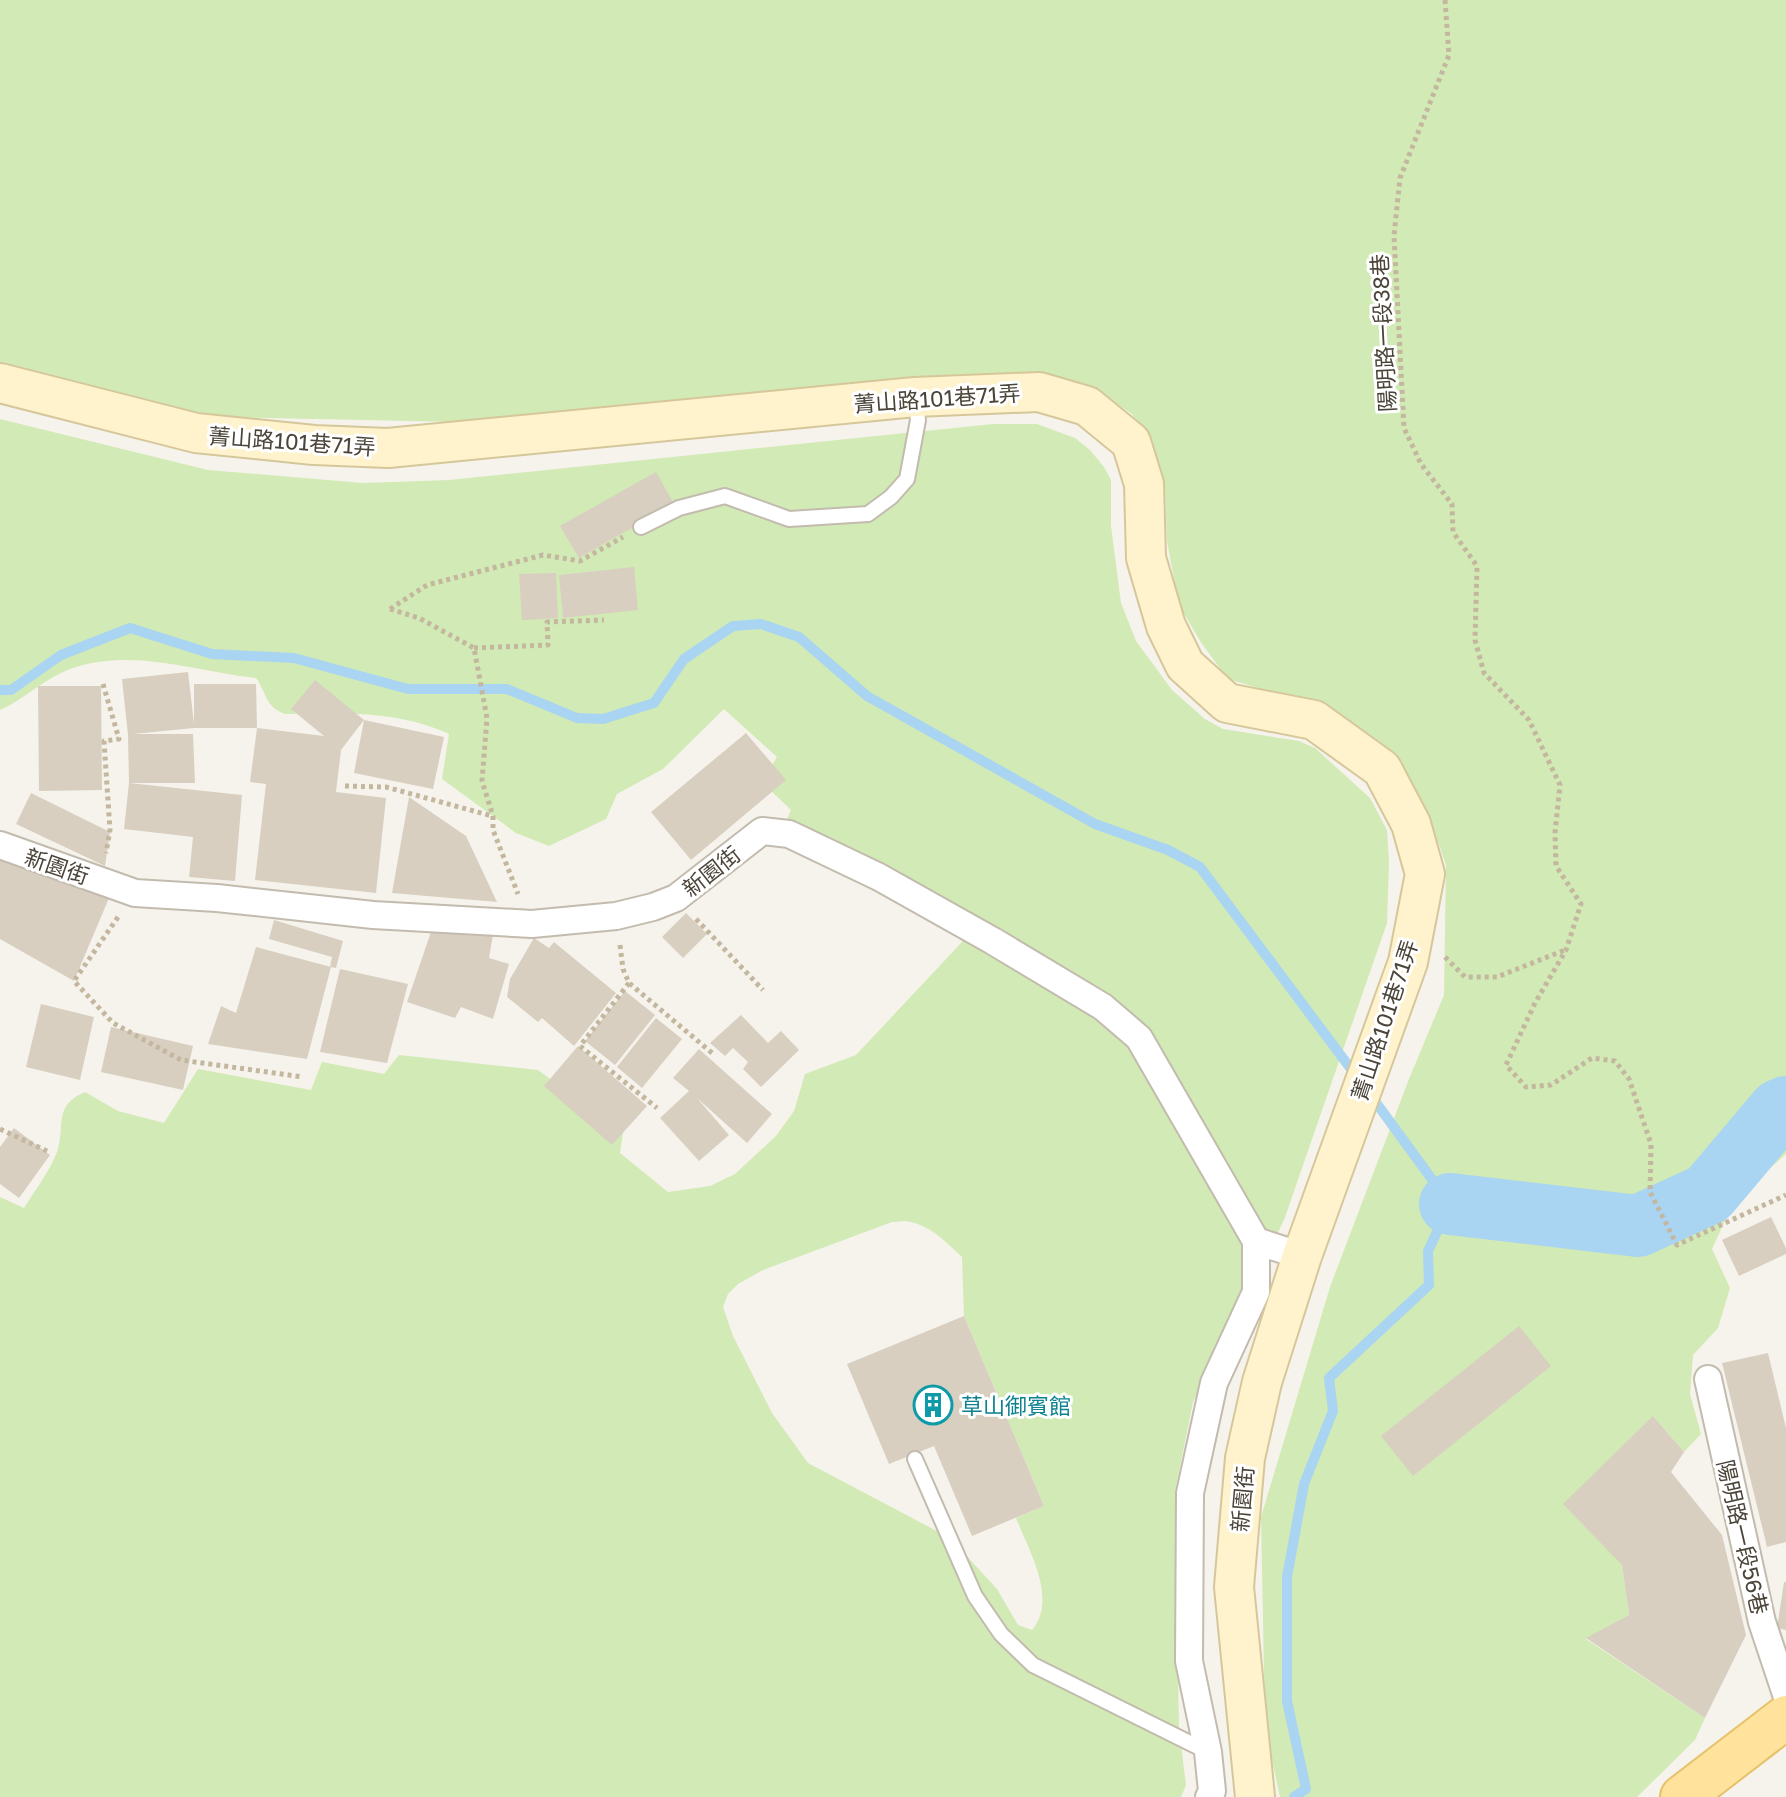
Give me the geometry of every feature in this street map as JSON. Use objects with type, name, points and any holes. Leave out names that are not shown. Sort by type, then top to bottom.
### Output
[{"type":"main road","points":[[1682,1797],[1786,1717]]},
{"type":"street","name":"菁山路101巷71弄","points":[[0,383],[196,433],[314,445],[388,448],[915,397],[1039,392],[1087,406],[1131,442],[1144,484],[1146,558],[1166,626],[1185,665],[1227,703],[1314,720],[1382,769],[1411,824],[1425,874],[1425,959],[1302,1256]]},
{"type":"street","name":"新園街","points":[[0,845],[135,893],[217,898],[373,915],[532,924],[616,916],[653,907],[676,898],[762,831],[789,834],[879,877],[1103,1007],[1139,1038],[1256,1241],[1256,1292],[1214,1383],[1190,1493],[1189,1661],[1208,1752],[1212,1791],[1209,1797]]},
{"type":"street","points":[[1256,1241],[1302,1256]]},
{"type":"street","name":"新園街","points":[[1255,1797],[1234,1587],[1236,1559],[1245,1458],[1262,1382],[1302,1256]]},
{"type":"street","name":"陽明路一段56巷","points":[[1708,1379],[1762,1622],[1786,1694]]},
{"type":"lane","points":[[641,527],[679,508],[725,496],[789,519],[868,514],[891,497],[907,479],[918,420],[915,397]]},
{"type":"lane","points":[[915,1459],[975,1596],[1001,1634],[1033,1665],[1208,1752]]},
{"type":"path","name":"陽明路一段38巷","points":[[1445,0],[1449,55],[1400,178],[1394,236],[1404,428],[1421,464],[1452,504],[1453,532],[1477,566],[1475,640],[1484,673],[1529,720],[1560,785],[1555,833],[1556,866],[1581,904],[1566,950],[1535,1003],[1506,1065],[1526,1087],[1551,1085],[1592,1058],[1615,1061],[1629,1079],[1651,1144],[1650,1192],[1677,1245],[1786,1195]]},
{"type":"path","points":[[604,620],[547,622],[548,645],[474,648],[419,618],[390,609],[427,585],[543,555],[580,561],[641,527]]},
{"type":"path","points":[[474,648],[487,718],[482,781],[493,816],[493,830],[512,883],[532,924]]},
{"type":"path","points":[[100,881],[110,830],[104,741],[119,739],[103,684]]},
{"type":"path","points":[[345,786],[386,787],[493,816]]},
{"type":"path","points":[[135,893],[74,981],[113,1023],[181,1060],[303,1077]]},
{"type":"path","points":[[676,898],[763,990]]},
{"type":"path","points":[[616,916],[623,969],[629,983],[712,1053]]},
{"type":"path","points":[[1425,959],[1465,977],[1497,977],[1566,950]]},
{"type":"path","points":[[629,983],[580,1046],[657,1108]]},
{"type":"path","points":[[0,1129],[49,1152]]},
{"type":"green space","points":[[0,0],[1786,0],[1786,1154],[1735,1199],[1712,1249],[1730,1288],[1718,1328],[1693,1355],[1690,1394],[1701,1434],[1684,1452],[1653,1416],[1622,1565],[1629,1615],[1586,1639],[1705,1718],[1695,1740],[1637,1797],[1280,1797],[1265,1727],[1261,1517],[1330,1287],[1444,995],[1446,865],[1431,821],[1387,752],[1324,708],[1228,679],[1202,644],[1179,605],[1167,541],[1165,488],[1149,443],[1132,414],[1098,391],[460,422],[213,417],[0,365]]},
{"type":"green space","points":[[0,419],[208,470],[363,483],[449,480],[993,424],[1037,424],[1075,438],[1090,450],[1111,480],[1111,526],[1121,603],[1136,641],[1172,690],[1205,719],[1223,729],[1299,741],[1315,748],[1370,798],[1387,830],[1387,923],[1284,1220],[1193,1402],[1175,1491],[1179,1729],[1186,1785],[1181,1797],[0,1797],[0,1197],[24,1208],[57,1152],[62,1118],[68,1104],[85,1092],[118,1111],[164,1123],[198,1069],[311,1090],[322,1062],[384,1074],[399,1055],[538,1070],[623,1133],[620,1153],[668,1192],[710,1186],[735,1174],[776,1136],[794,1111],[805,1074],[856,1055],[962,942],[965,912],[785,824],[791,810],[762,782],[777,757],[724,709],[663,769],[617,794],[606,819],[549,846],[516,833],[442,779],[449,734],[389,717],[285,714],[274,708],[256,678],[163,663],[116,660],[70,669],[0,710]],"holes":[[[892,1222],[914,1223],[936,1234],[962,1257],[964,1316],[1044,1506],[1016,1518],[1034,1560],[1042,1590],[1039,1618],[1032,1630],[1018,1625],[997,1589],[950,1538],[808,1463],[772,1413],[733,1336],[723,1307],[728,1294],[738,1284],[763,1270]]]},
{"type":"building","points":[[656,472],[674,504],[579,558],[560,526]]},
{"type":"building","points":[[634,567],[638,610],[563,618],[559,575]]},
{"type":"building","points":[[556,573],[558,618],[522,620],[519,574]]},
{"type":"building","points":[[188,672],[194,724],[194,684],[256,684],[257,728],[194,728],[133,734],[193,734],[195,783],[129,783],[122,679]]},
{"type":"building","points":[[315,680],[364,720],[341,750],[336,792],[386,798],[376,893],[255,880],[266,784],[250,782],[257,728],[324,736],[291,709]]},
{"type":"building","points":[[38,686],[101,686],[102,790],[39,791]]},
{"type":"building","points":[[364,720],[444,737],[433,789],[354,773]]},
{"type":"building","points":[[746,733],[786,780],[691,860],[651,812]]},
{"type":"building","points":[[129,783],[242,795],[235,881],[189,877],[193,837],[124,829]]},
{"type":"building","points":[[31,793],[110,832],[105,866],[16,824]]},
{"type":"building","points":[[409,797],[466,836],[497,902],[392,893]]},
{"type":"building","points":[[0,847],[109,898],[74,981],[0,939]]},
{"type":"building","points":[[686,913],[707,934],[683,958],[662,937]]},
{"type":"building","points":[[274,920],[343,941],[336,968],[330,967],[332,957],[269,939]]},
{"type":"building","points":[[432,929],[493,935],[489,958],[509,964],[493,1019],[461,1007],[455,1018],[407,1002]]},
{"type":"building","points":[[534,938],[549,948],[554,942],[616,993],[574,1046],[542,1018],[538,1022],[507,997],[510,979]]},
{"type":"building","points":[[256,947],[331,967],[307,1059],[208,1044],[221,1006],[236,1013]]},
{"type":"building","points":[[340,969],[408,984],[387,1063],[320,1052]]},
{"type":"building","points":[[625,991],[655,1015],[615,1065],[585,1041]]},
{"type":"building","points":[[41,1004],[94,1017],[80,1080],[26,1067]]},
{"type":"building","points":[[741,1015],[768,1043],[781,1031],[799,1050],[761,1087],[743,1069],[748,1062],[733,1048],[725,1056],[710,1043]]},
{"type":"building","points":[[656,1018],[682,1039],[642,1088],[617,1067]]},
{"type":"building","points":[[111,1027],[193,1046],[183,1090],[101,1072]]},
{"type":"building","points":[[578,1046],[647,1106],[612,1145],[544,1086]]},
{"type":"building","points":[[699,1049],[772,1114],[747,1143],[697,1098],[729,1135],[699,1161],[660,1118],[689,1091],[673,1078]]},
{"type":"building","points":[[14,1128],[50,1155],[19,1198],[0,1184],[0,1147]]},
{"type":"building","points":[[1771,1217],[1786,1254],[1739,1276],[1722,1240]]},
{"type":"building","name":"草山御賓館","points":[[964,1316],[1044,1506],[972,1536],[934,1446],[889,1464],[847,1364]]},
{"type":"building","points":[[1519,1326],[1551,1366],[1413,1476],[1381,1436]]},
{"type":"building","points":[[1768,1353],[1786,1428],[1786,1542],[1767,1547],[1722,1363]]},
{"type":"building","points":[[1653,1416],[1684,1452],[1671,1472],[1722,1535],[1746,1635],[1705,1718],[1586,1638],[1629,1615],[1622,1565],[1563,1504]]},
{"type":"building","points":[[1786,1582],[1786,1630],[1777,1628]]},
{"type":"waterway","points":[[0,690],[11,690],[61,655],[130,628],[212,654],[294,658],[408,689],[507,689],[577,718],[603,719],[654,703],[684,659],[733,626],[761,624],[799,637],[867,696],[1095,824],[1168,850],[1200,867],[1357,1077]]},
{"type":"waterway","points":[[1294,1797],[1306,1789],[1287,1701],[1287,1577],[1304,1484],[1333,1411],[1329,1378],[1429,1285],[1428,1251],[1450,1204],[1369,1093]]},
{"type":"waterway","points":[[1450,1204],[1638,1226],[1708,1194],[1779,1110],[1786,1107]]},
{"type":"place","name":"草山御賓館","points":[[933,1405]]}]
